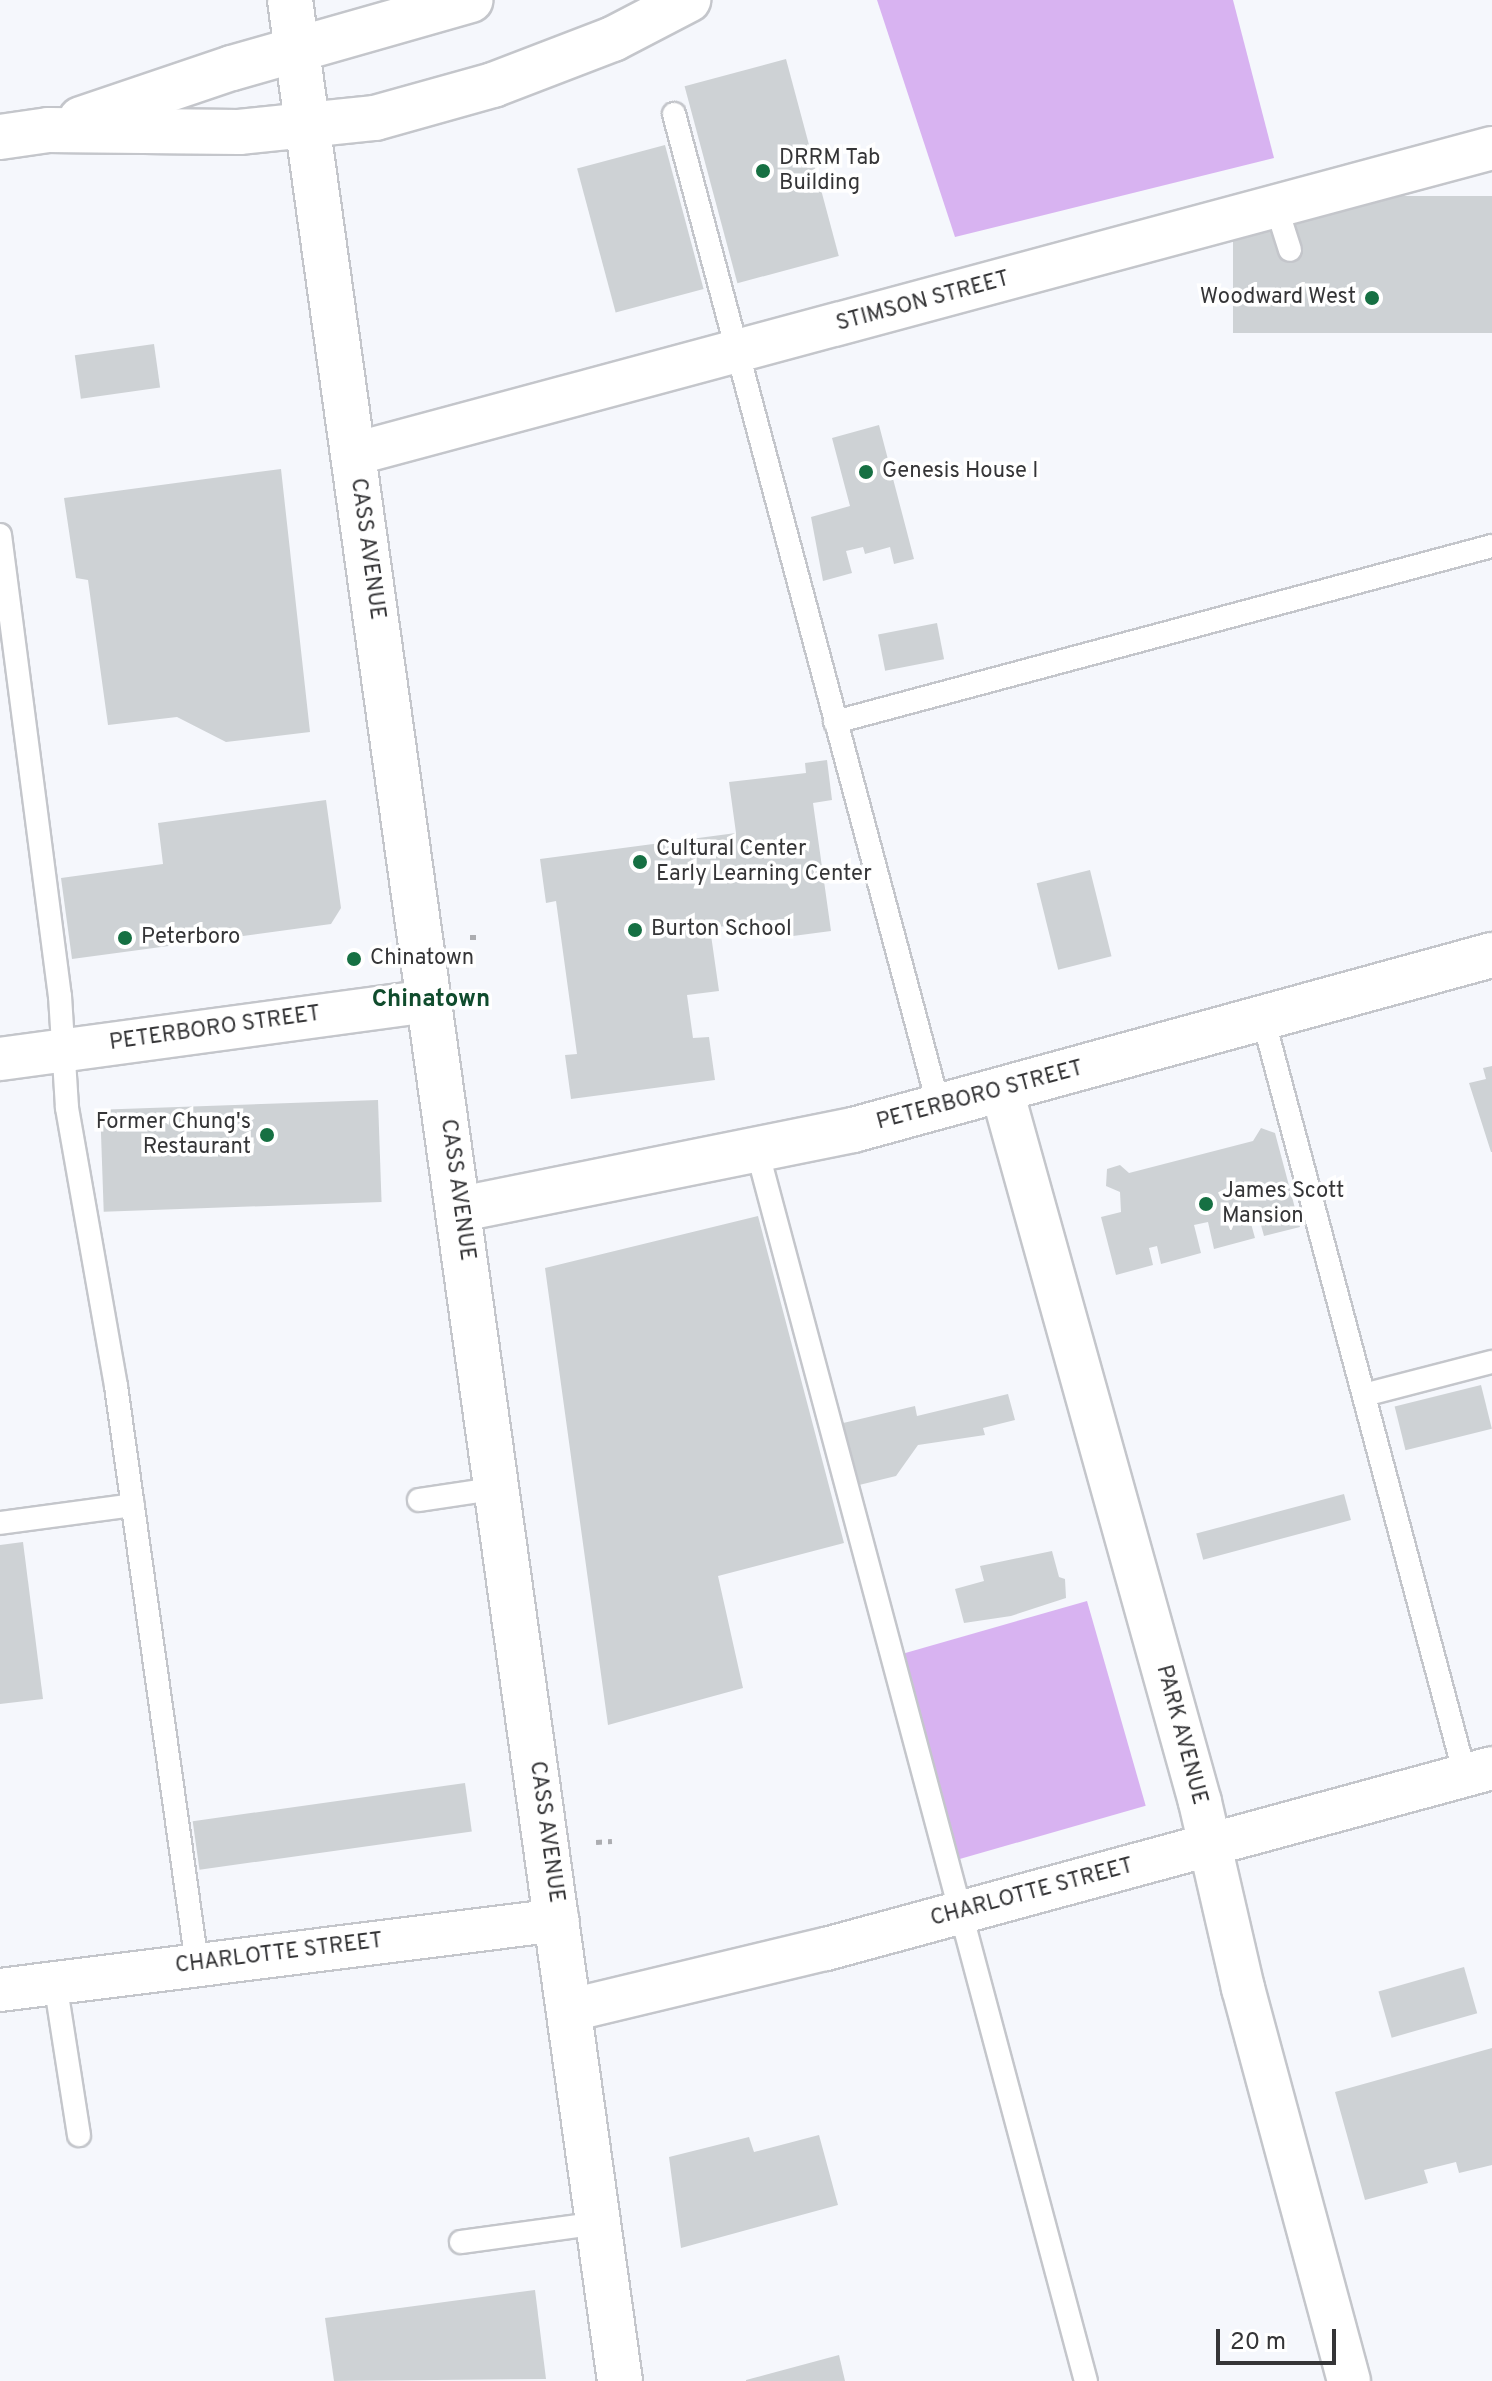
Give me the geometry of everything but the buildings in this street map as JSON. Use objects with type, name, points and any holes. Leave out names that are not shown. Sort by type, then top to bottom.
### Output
[{"type":"street","name":"CASS AVENUE","points":[[290,0],[461,1209],[620,2381]]},
{"type":"street","points":[[48,130],[297,49],[471,0]]},
{"type":"street","points":[[0,137],[48,130],[308,128],[394,114],[493,85],[613,39],[683,1]]},
{"type":"street","name":"STIMSON STREET","points":[[354,454],[1492,148]]},
{"type":"street","name":"PETERBORO STREET","points":[[461,1209],[757,1150],[939,1107],[1492,955]]},
{"type":"street","name":"PETERBORO STREET","points":[[0,1059],[430,1001]]},
{"type":"street","name":"PARK AVENUE","points":[[1002,1091],[1210,1844],[1243,1988],[1349,2381]]},
{"type":"street","name":"CHARLOTTE STREET","points":[[571,2010],[959,1912],[1479,1771]]},
{"type":"street","name":"CHARLOTTE STREET","points":[[0,1990],[558,1920]]},
{"type":"lane","points":[[674,114],[740,352],[835,722],[939,1107]]},
{"type":"lane","points":[[1276,206],[1290,250]]},
{"type":"lane","points":[[0,535],[4,589],[64,1050],[67,1108],[133,1505],[197,1964]]},
{"type":"lane","points":[[835,722],[1492,546]]},
{"type":"lane","points":[[1263,1018],[1364,1395],[1479,1771]]},
{"type":"lane","points":[[757,1150],[1086,2381]]},
{"type":"lane","points":[[1364,1395],[1492,1362]]},
{"type":"lane","points":[[419,1500],[499,1488]]},
{"type":"lane","points":[[0,1523],[133,1505]]},
{"type":"lane","points":[[55,1982],[79,2135]]},
{"type":"lane","points":[[461,2242],[599,2223]]},
{"type":"path","points":[[470,937],[481,937]]},
{"type":"path","points":[[596,1842],[612,1841]]},
{"type":"shaded area","points":[[877,0],[1233,0],[1274,158],[955,237]]},
{"type":"shaded area","points":[[1087,1601],[1146,1806],[955,1860],[897,1656]]},
{"type":"place","name":"DRRM Tab Building","points":[[763,171]]},
{"type":"place","name":"Woodward West","points":[[1372,298]]},
{"type":"place","name":"Genesis House I","points":[[866,472]]},
{"type":"place","name":"Cultural Center Early Learning Center","points":[[640,862]]},
{"type":"place","name":"Burton School","points":[[635,930]]},
{"type":"place","name":"Peterboro","points":[[125,938]]},
{"type":"place","name":"Chinatown","points":[[354,959]]},
{"type":"place","name":"Former Chung's Restaurant","points":[[267,1135]]},
{"type":"place","name":"James Scott Mansion","points":[[1206,1204]]},
{"type":"district","name":"Chinatown","points":[[431,1001]]}]
